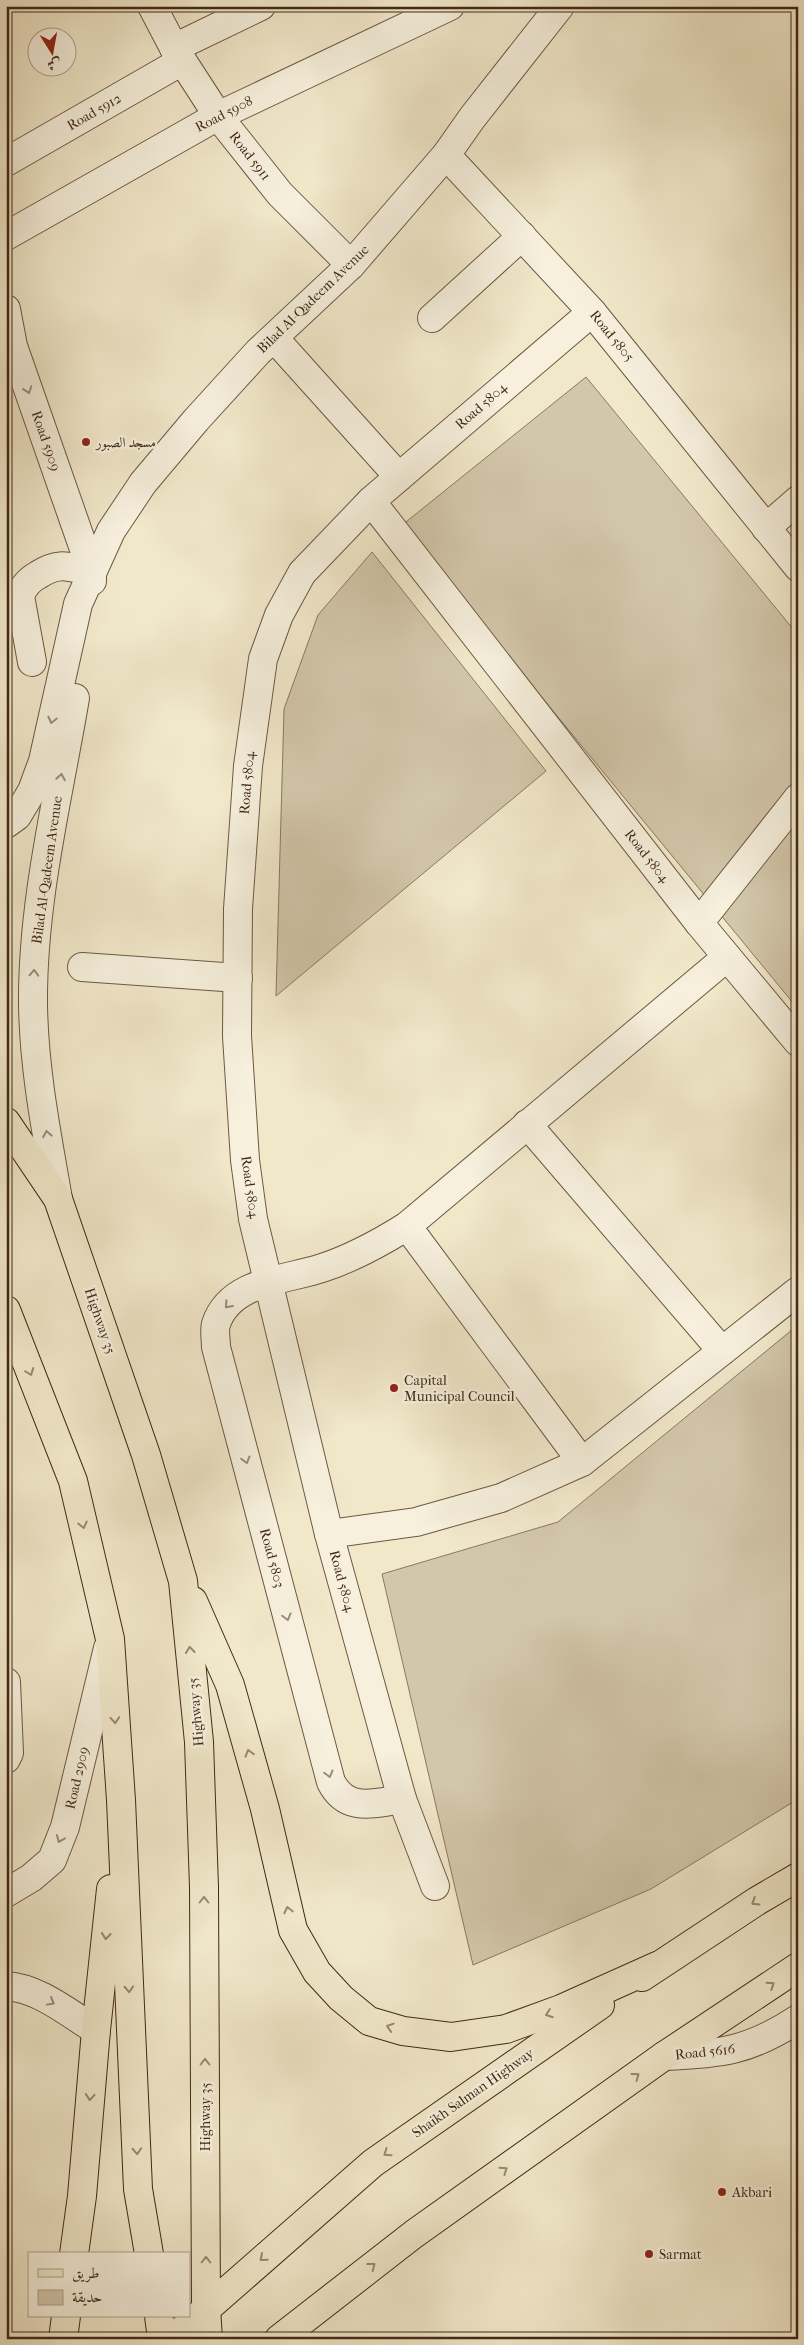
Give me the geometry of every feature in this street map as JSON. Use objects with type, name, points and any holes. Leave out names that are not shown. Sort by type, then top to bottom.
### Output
[{"type":"main road","name":"Highway 35","points":[[6,1122],[58,1199],[146,1455],[183,1581],[199,1742],[204,1887],[206,2308],[208,2339]]},
{"type":"main road","points":[[6,1310],[73,1481],[110,1639],[120,1800],[138,2189],[149,2252]]},
{"type":"main road","points":[[183,1581],[230,1686],[266,1809],[293,1930],[317,1972],[341,1998],[369,2021],[403,2032],[451,2037],[506,2029],[561,2009],[658,1966]]},
{"type":"main road","points":[[74,2252],[82,2196],[96,2030],[120,1800]]},
{"type":"main road","name":"Shaikh Salman Highway","points":[[172,2339],[373,2163],[658,1966],[757,1901],[798,1878]]},
{"type":"main road","points":[[279,2339],[414,2234],[664,2056],[798,1967]]},
{"type":"main road","points":[[303,2339],[343,2288]]},
{"type":"main road","points":[[197,2339],[206,2308]]},
{"type":"main road","points":[[63,2339],[66,2318]]},
{"type":"main road","points":[[159,2318],[162,2339]]},
{"type":"street","name":"Road 5911","points":[[152,6],[178,54],[218,116],[280,194],[351,266]]},
{"type":"street","name":"Road 5912","points":[[6,162],[178,54],[261,6]]},
{"type":"street","name":"Road 5908","points":[[6,237],[218,116],[450,6]]},
{"type":"street","name":"Bilad Al-Qadeem Avenue","points":[[6,824],[17,816],[32,790],[43,761],[78,604],[110,531],[143,483],[196,420],[274,338],[351,266],[446,155],[472,118],[560,6]]},
{"type":"street","name":"Road 5805","points":[[446,155],[592,312],[798,567]]},
{"type":"street","points":[[432,318],[522,236]]},
{"type":"street","name":"Road 5909","points":[[6,309],[13,346],[92,572]]},
{"type":"street","name":"Road 5804","points":[[434,1886],[402,1799],[329,1534],[254,1219],[245,1160],[237,1036],[238,909],[248,766],[263,659],[279,615],[302,573],[371,501],[592,312]]},
{"type":"street","points":[[274,338],[399,477]]},
{"type":"street","points":[[766,528],[798,500]]},
{"type":"street","name":"Road 5804","points":[[371,501],[699,923],[798,1042]]},
{"type":"street","points":[[32,662],[20,596],[22,589],[33,578],[50,566],[62,566],[92,572]]},
{"type":"street","name":"Bilad Al-Qadeem Avenue","points":[[58,1199],[37,1079],[33,1004],[36,929],[92,597],[92,572]]},
{"type":"street","points":[[699,923],[798,798]]},
{"type":"street","name":"Road 5803","points":[[402,1799],[356,1804],[345,1800],[336,1792],[331,1782],[216,1347],[216,1325],[225,1305],[243,1292],[269,1281],[322,1268],[367,1251],[407,1226],[727,957]]},
{"type":"street","points":[[82,966],[238,978]]},
{"type":"street","points":[[527,1124],[722,1351]]},
{"type":"street","points":[[407,1226],[582,1462]]},
{"type":"street","points":[[329,1534],[416,1522],[435,1517],[501,1498],[582,1462],[798,1290]]},
{"type":"street","name":"Road 2909","points":[[6,1893],[31,1878],[52,1860],[65,1827],[110,1639]]},
{"type":"street","points":[[6,1682],[9,1754],[6,1759]]},
{"type":"street","points":[[6,1986],[22,1987],[53,2002],[96,2030]]},
{"type":"street","name":"Road 5616","points":[[664,2056],[707,2054],[745,2047],[763,2040],[798,2019]]},
{"type":"green space","points":[[586,377],[798,635],[798,1009],[401,526]]},
{"type":"green space","points":[[372,552],[546,771],[276,996],[284,709],[318,615]]},
{"type":"green space","points":[[798,1325],[798,1799],[651,1889],[473,1965],[382,1574],[558,1522]]},
{"type":"place","name":"مسجد الصبور","points":[[86,442]]},
{"type":"place","name":"Capital Municipal Council","points":[[394,1388]]},
{"type":"place","name":"Akbari","points":[[722,2192]]},
{"type":"place","name":"Sarmat","points":[[649,2254]]}]
